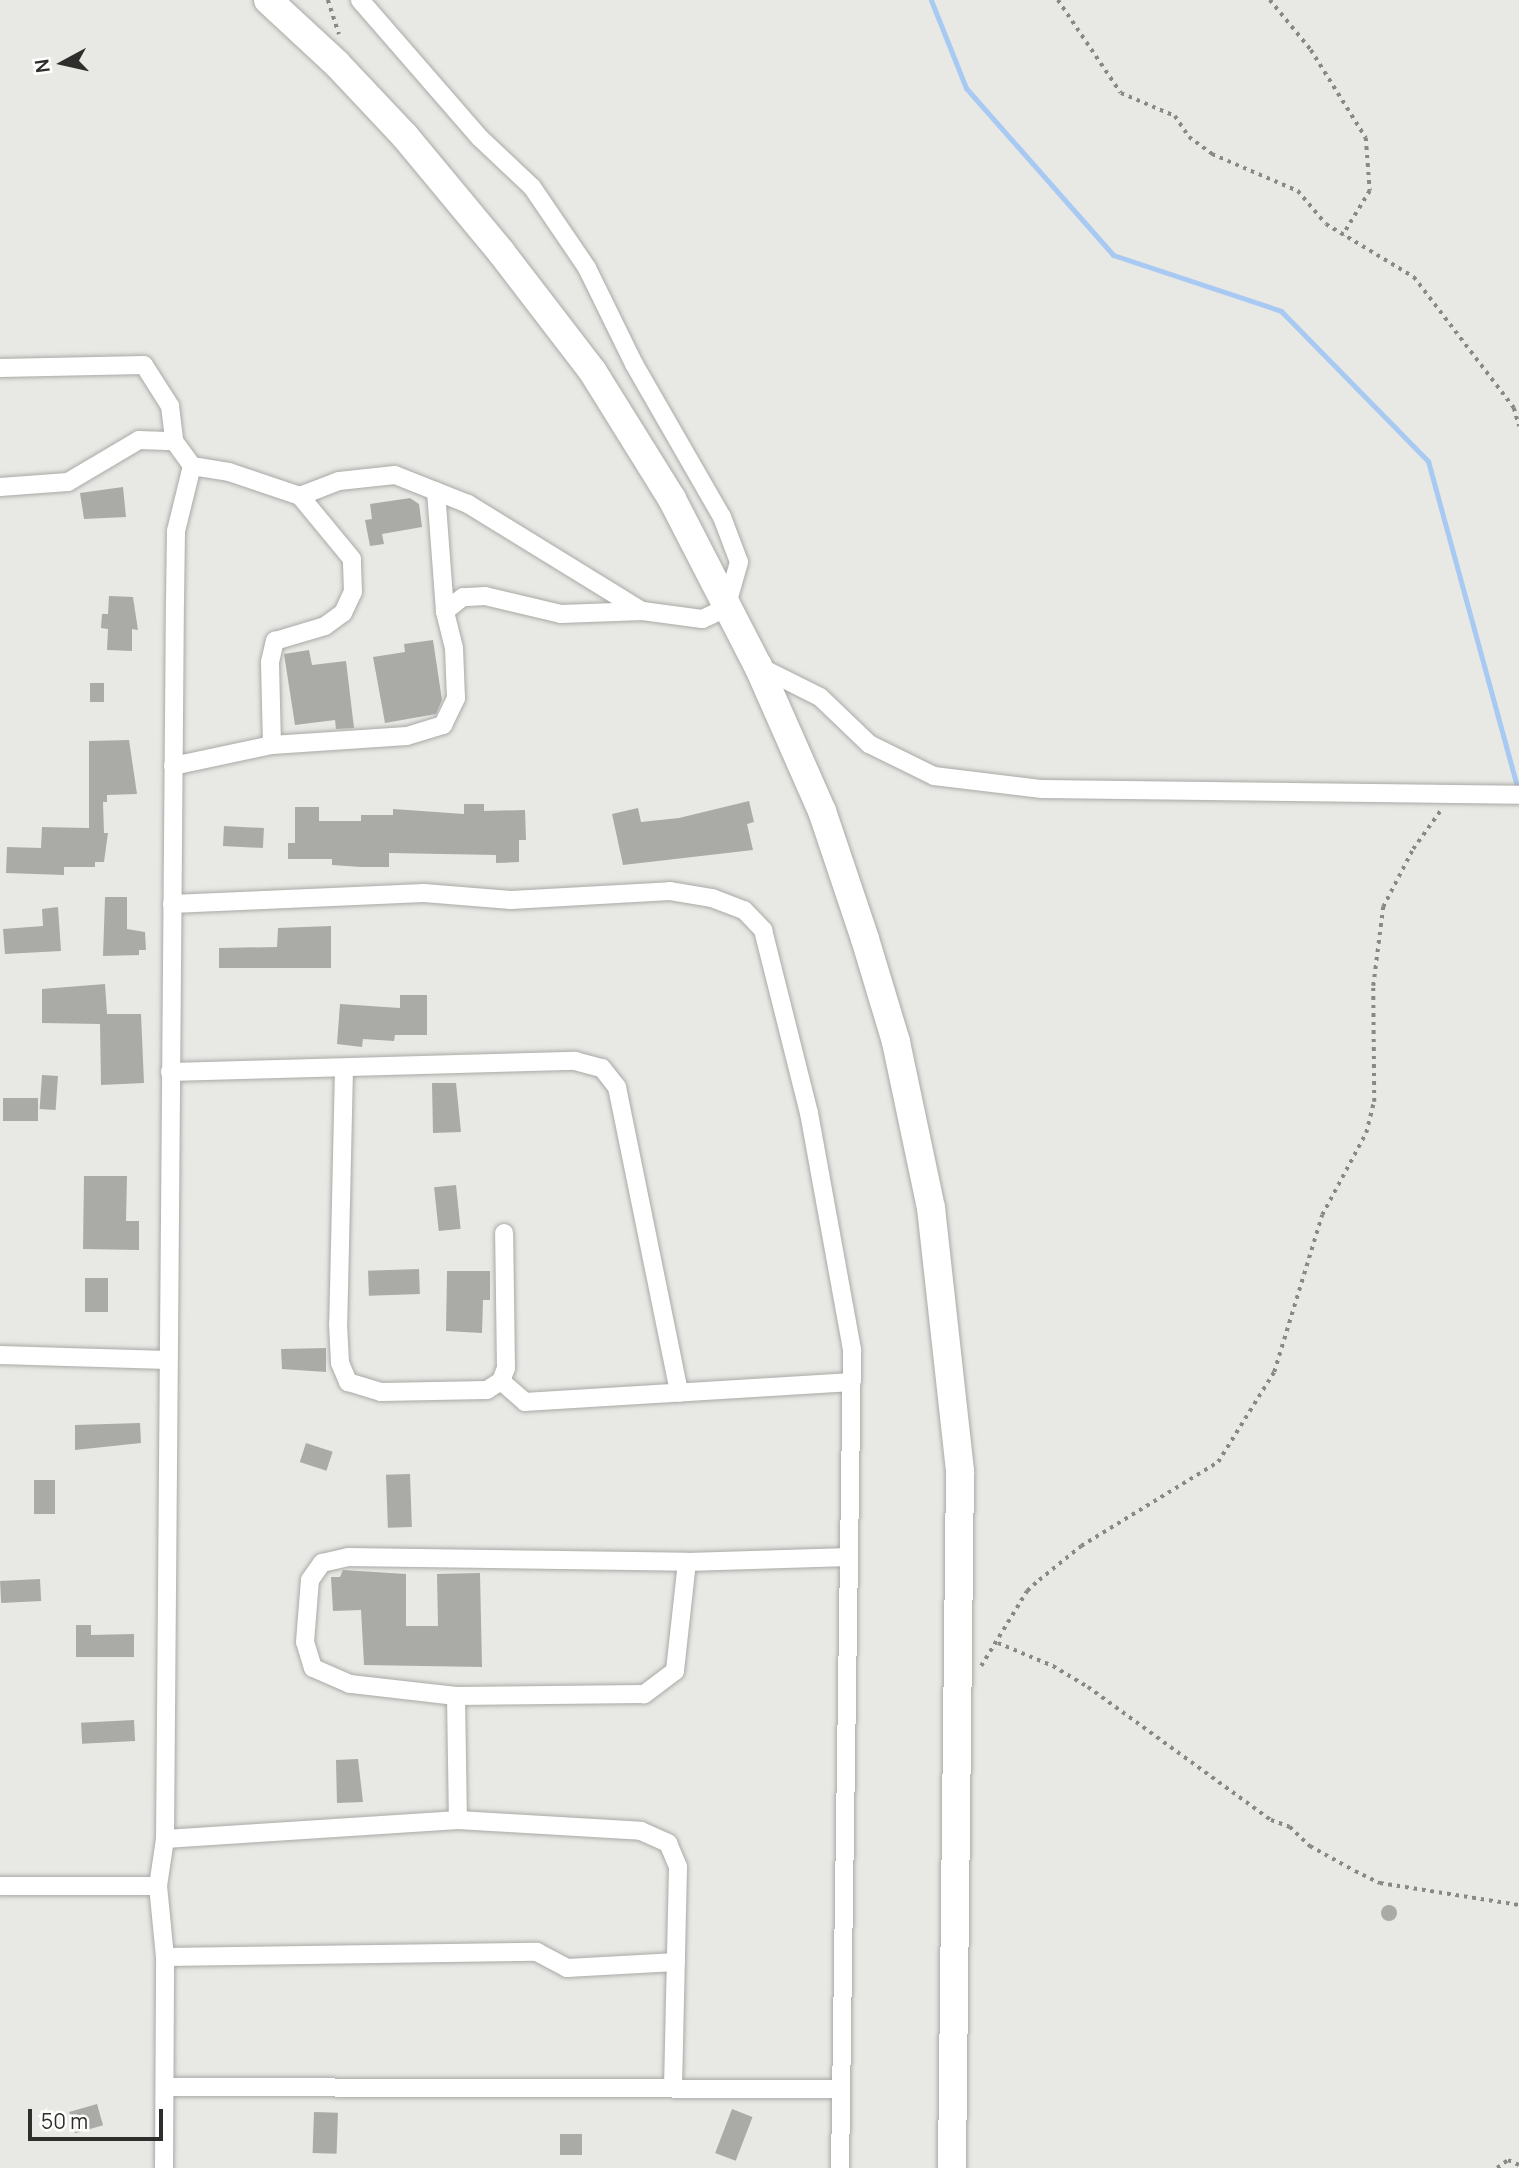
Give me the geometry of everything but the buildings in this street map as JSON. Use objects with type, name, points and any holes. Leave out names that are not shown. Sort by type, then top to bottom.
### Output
[{"type":"main road","points":[[268,0],[337,64],[404,135],[501,252],[593,372],[672,499],[758,666],[822,811],[864,939],[896,1042],[931,1208],[960,1471],[951,2168]]},
{"type":"street","points":[[360,0],[480,138],[532,187],[587,268],[634,364],[722,517],[739,562],[726,608],[702,619],[642,611],[561,614],[485,596],[463,597],[445,611]]},
{"type":"street","points":[[0,368],[144,365],[170,405],[174,441],[192,466],[229,472],[300,496],[352,559],[353,592],[343,613],[326,626],[275,641],[271,662],[272,745]]},
{"type":"street","points":[[0,487],[68,482],[139,440],[174,441]]},
{"type":"street","points":[[164,2168],[165,1957],[158,1886],[165,1839],[176,531],[192,466]]},
{"type":"street","points":[[300,496],[339,481],[395,475],[468,504],[642,611]]},
{"type":"street","points":[[173,766],[272,745],[407,736],[443,725],[456,698],[454,648],[445,611],[436,491]]},
{"type":"street","points":[[758,666],[820,697],[869,744],[934,776],[1042,789],[1455,792],[1519,795]]},
{"type":"street","points":[[172,904],[424,893],[511,900],[670,891],[712,898],[744,910],[762,930],[809,1113],[852,1350],[840,2168]]},
{"type":"street","points":[[170,1072],[575,1061],[602,1068],[617,1087],[679,1393]]},
{"type":"street","points":[[344,1069],[338,1324],[340,1363],[348,1381],[381,1392],[487,1390],[501,1381],[506,1368],[504,1233]]},
{"type":"street","points":[[0,1355],[167,1360]]},
{"type":"street","points":[[501,1381],[525,1402],[851,1382]]},
{"type":"street","points":[[687,1562],[675,1671],[644,1694],[456,1696],[349,1684],[313,1668],[305,1642],[310,1580],[323,1563],[348,1557],[687,1562],[849,1557]]},
{"type":"street","points":[[456,1696],[458,1820]]},
{"type":"street","points":[[165,1839],[458,1820],[641,1831],[668,1843],[678,1867],[673,2087]]},
{"type":"street","points":[[0,1886],[158,1886]]},
{"type":"street","points":[[165,1957],[537,1952],[568,1968],[676,1962]]},
{"type":"street","points":[[165,2087],[841,2088]]},
{"type":"path","points":[[1058,0],[1121,93],[1175,116],[1189,137],[1212,154],[1298,191],[1326,224],[1414,277],[1514,408],[1519,426]]},
{"type":"path","points":[[1270,0],[1311,50],[1366,138],[1370,191],[1343,235]]},
{"type":"path","points":[[958,1699],[998,1643],[1027,1591],[1081,1546],[1218,1462],[1274,1372],[1322,1215],[1366,1133],[1374,1102],[1373,986],[1383,907],[1413,849],[1455,792]]},
{"type":"path","points":[[998,1643],[1053,1666],[1088,1687],[1261,1813],[1355,1871],[1380,1883],[1519,1905]]},
{"type":"path","points":[[1497,2168],[1508,2160],[1519,2165]]},
{"type":"waterway","points":[[931,0],[966,88],[1113,255],[1281,311],[1428,461],[1518,791]]}]
